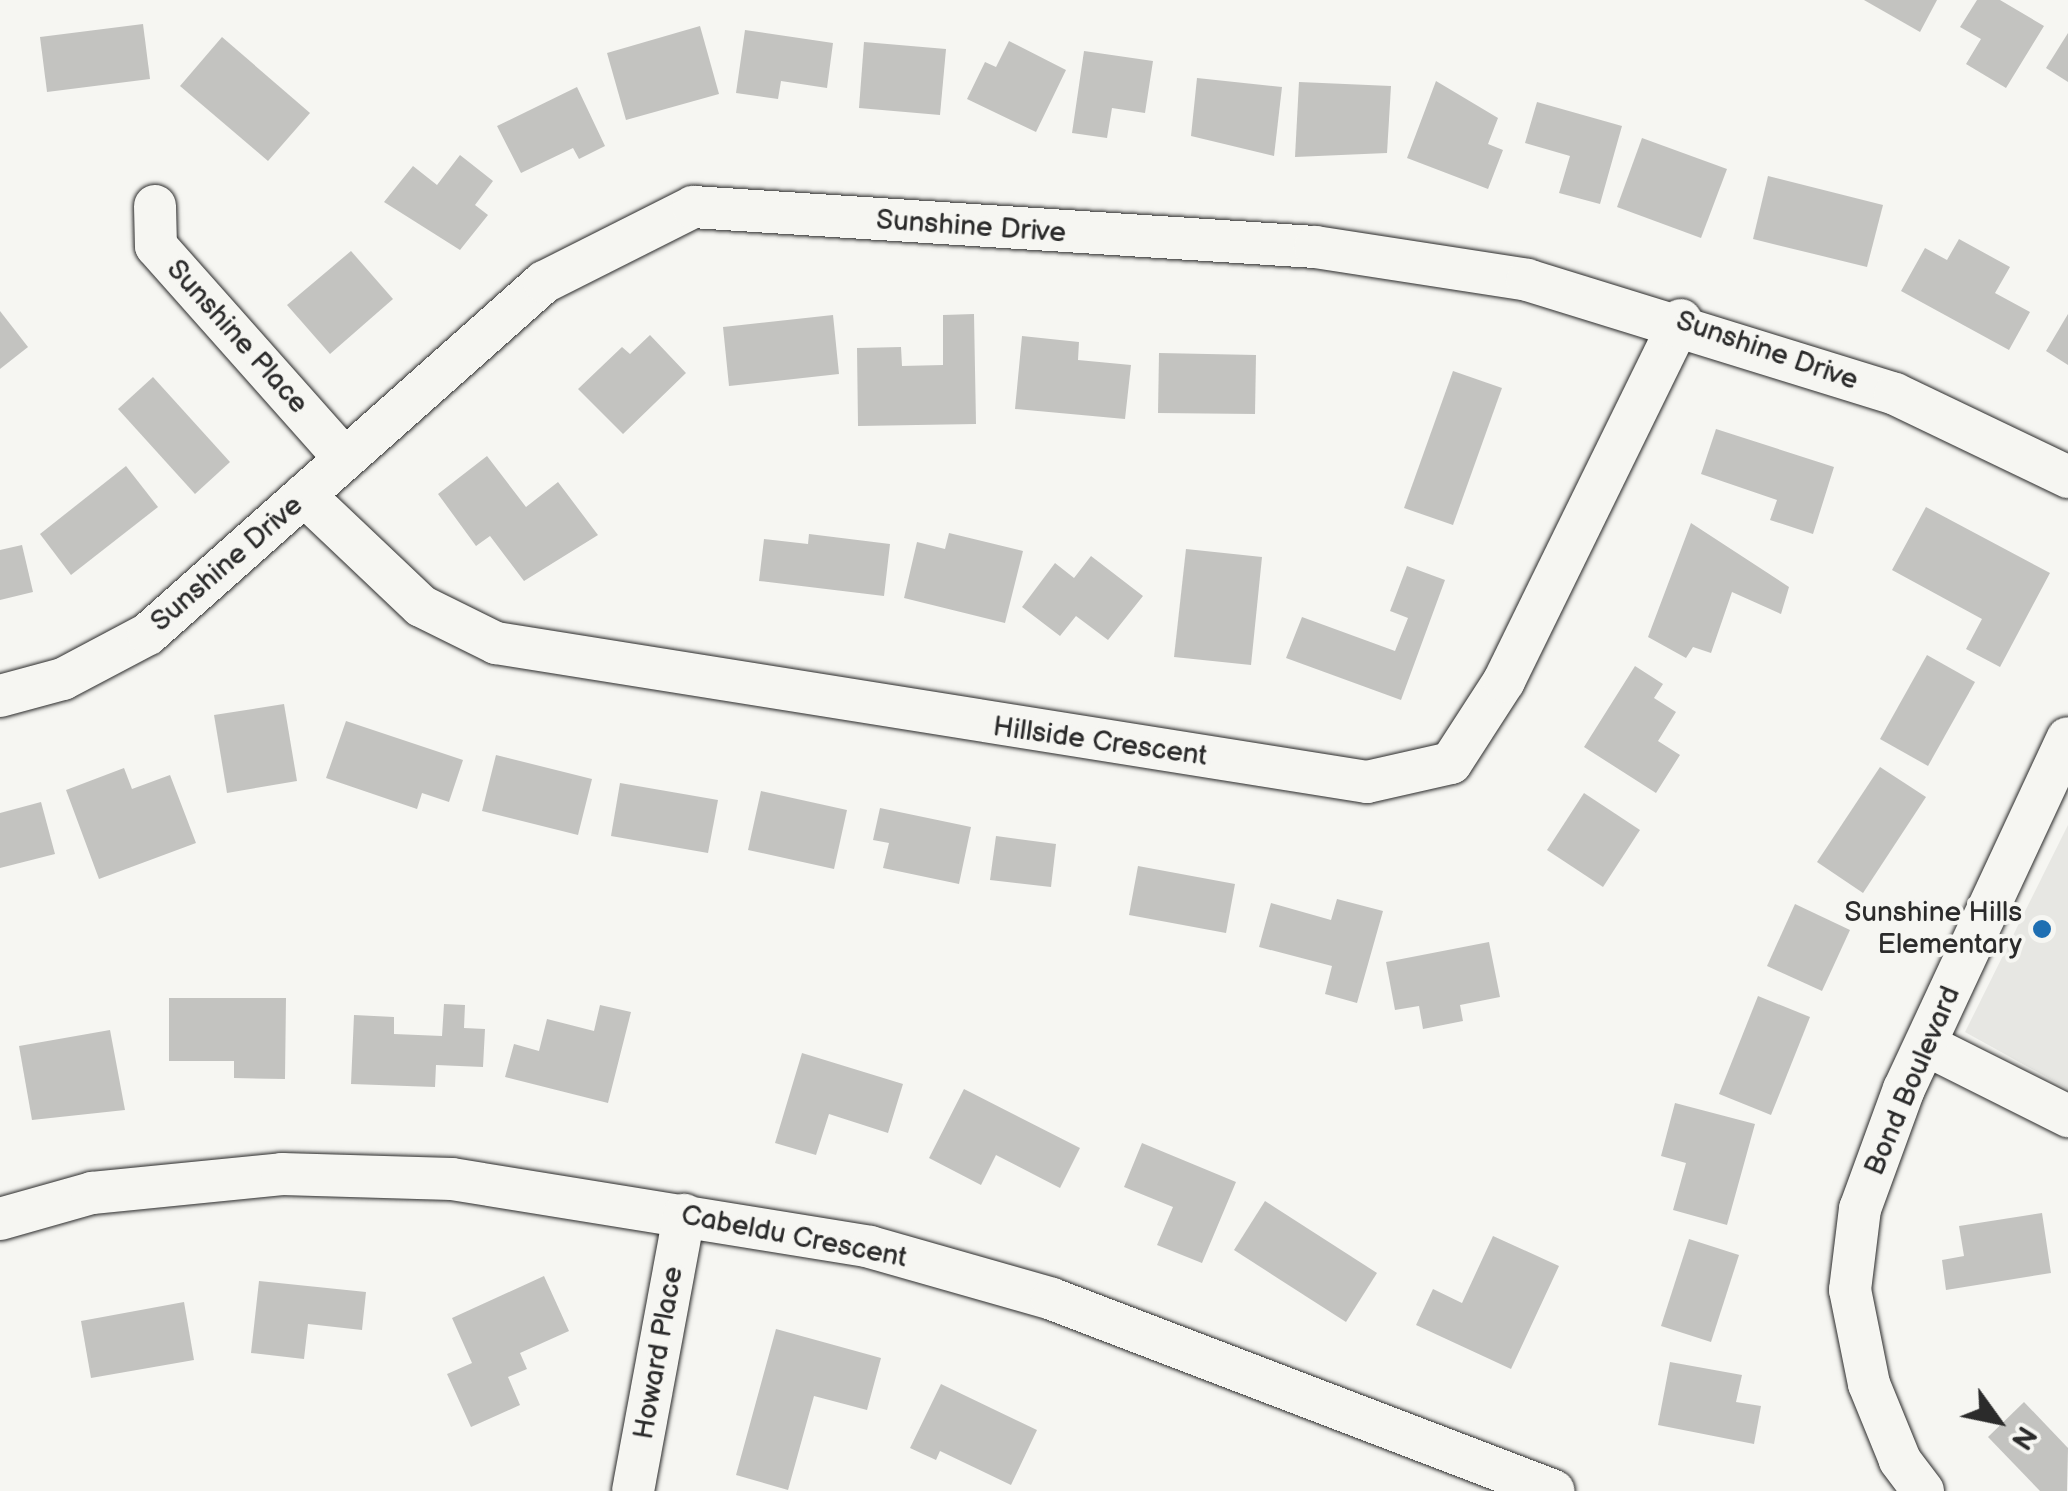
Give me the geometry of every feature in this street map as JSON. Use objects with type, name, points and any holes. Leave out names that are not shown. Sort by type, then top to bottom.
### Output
[{"type":"street","name":"Sunshine Place","points":[[155,206],[156,246],[344,458]]},
{"type":"street","name":"Sunshine Drive","points":[[0,696],[63,678],[148,634],[544,282],[693,206],[1315,247],[1528,280],[1680,320],[1895,394],[2068,477]]},
{"type":"street","name":"Hillside Crescent","points":[[304,495],[422,606],[496,643],[1367,782],[1451,764],[1504,681],[1680,320]]},
{"type":"street","name":"Bond Boulevard","points":[[1923,1491],[1900,1460],[1869,1384],[1850,1290],[1860,1209],[1926,1045],[2068,738]]},
{"type":"street","points":[[1926,1045],[2068,1116]]},
{"type":"street","name":"Cabeldu Crescent","points":[[0,1219],[92,1193],[282,1174],[452,1179],[870,1247],[1052,1299],[1554,1491]]},
{"type":"street","name":"Howard Place","points":[[634,1491],[684,1215]]},
{"type":"shaded area","name":"Sunshine Hills Elementary","points":[[2068,825],[2068,1089],[1965,1032]]},
{"type":"building","points":[[1864,0],[1937,0],[1920,32]]},
{"type":"building","points":[[1977,0],[2000,0],[2044,26],[2006,88],[1966,64],[1981,39],[1960,27]]},
{"type":"building","points":[[143,24],[150,79],[47,92],[40,37]]},
{"type":"building","points":[[700,26],[719,94],[626,120],[607,53]]},
{"type":"building","points":[[745,30],[833,43],[827,88],[781,81],[778,99],[736,93]]},
{"type":"building","points":[[2068,33],[2068,82],[2046,68]]},
{"type":"building","points":[[222,37],[310,113],[268,161],[180,86]]},
{"type":"building","points":[[1009,41],[1066,70],[1036,132],[967,99],[985,62],[996,67]]},
{"type":"building","points":[[864,42],[946,49],[940,115],[859,108]]},
{"type":"building","points":[[1084,51],[1153,61],[1145,113],[1112,108],[1107,138],[1072,133]]},
{"type":"building","points":[[1197,78],[1282,87],[1274,156],[1191,136]]},
{"type":"building","points":[[1436,81],[1498,118],[1488,144],[1503,150],[1488,189],[1407,158]]},
{"type":"building","points":[[1299,82],[1391,86],[1387,153],[1295,157]]},
{"type":"building","points":[[577,87],[605,146],[579,159],[573,148],[521,173],[497,126]]},
{"type":"building","points":[[1537,102],[1622,126],[1600,204],[1559,193],[1570,156],[1525,143]]},
{"type":"building","points":[[1642,138],[1727,169],[1701,238],[1617,207]]},
{"type":"building","points":[[460,155],[493,181],[475,205],[488,215],[460,250],[384,202],[413,166],[437,185]]},
{"type":"building","points":[[1768,176],[1883,205],[1867,267],[1753,239]]},
{"type":"building","points":[[1959,239],[2010,267],[1995,293],[2030,312],[2009,350],[1901,291],[1925,248],[1947,260]]},
{"type":"building","points":[[351,251],[393,299],[330,354],[287,305]]},
{"type":"building","points":[[0,311],[28,347],[0,369]]},
{"type":"building","points":[[974,314],[976,424],[858,426],[857,348],[901,347],[902,366],[943,365],[943,315]]},
{"type":"building","points":[[2068,314],[2068,365],[2046,351]]},
{"type":"building","points":[[833,315],[839,374],[729,386],[723,327]]},
{"type":"building","points":[[650,335],[686,373],[623,434],[578,389],[622,347],[630,354]]},
{"type":"building","points":[[1022,336],[1079,342],[1078,360],[1131,365],[1125,419],[1015,409]]},
{"type":"building","points":[[1159,353],[1256,355],[1255,414],[1158,413]]},
{"type":"building","points":[[1453,371],[1502,388],[1453,525],[1404,508]]},
{"type":"building","points":[[153,377],[230,462],[195,494],[118,409]]},
{"type":"building","points":[[1716,429],[1834,467],[1813,534],[1770,520],[1777,500],[1701,474]]},
{"type":"building","points":[[487,456],[526,507],[558,482],[598,535],[524,581],[490,536],[476,546],[438,494]]},
{"type":"building","points":[[126,466],[158,507],[71,575],[40,534]]},
{"type":"building","points":[[1926,507],[2050,573],[2000,667],[1966,649],[1982,619],[1892,570]]},
{"type":"building","points":[[1691,523],[1789,587],[1781,614],[1732,592],[1711,653],[1693,647],[1686,658],[1648,637]]},
{"type":"building","points":[[949,533],[1023,551],[1005,623],[904,598],[917,542],[945,549]]},
{"type":"building","points":[[809,534],[890,544],[884,596],[759,581],[764,539],[808,544]]},
{"type":"building","points":[[22,545],[33,592],[0,600],[0,550]]},
{"type":"building","points":[[1186,549],[1262,557],[1251,665],[1174,657]]},
{"type":"building","points":[[1091,556],[1143,596],[1108,640],[1076,616],[1060,636],[1022,607],[1055,563],[1074,578]]},
{"type":"building","points":[[1407,566],[1445,580],[1401,700],[1286,658],[1302,617],[1395,651],[1408,618],[1390,611]]},
{"type":"building","points":[[1927,655],[1975,682],[1928,766],[1880,739]]},
{"type":"building","points":[[1635,666],[1663,684],[1654,698],[1676,712],[1658,741],[1680,755],[1656,793],[1584,747]]},
{"type":"building","points":[[284,704],[297,781],[227,793],[214,715]]},
{"type":"building","points":[[346,721],[463,760],[449,802],[422,793],[417,809],[326,778]]},
{"type":"building","points":[[496,755],[592,779],[578,835],[482,811]]},
{"type":"building","points":[[1880,767],[1926,797],[1863,893],[1817,862]]},
{"type":"building","points":[[124,768],[132,789],[170,775],[196,843],[99,879],[66,790]]},
{"type":"building","points":[[620,783],[718,800],[708,853],[611,836]]},
{"type":"building","points":[[761,791],[847,810],[834,869],[748,850]]},
{"type":"building","points":[[1584,793],[1640,830],[1603,887],[1547,850]]},
{"type":"building","points":[[41,802],[55,854],[0,868],[0,813]]},
{"type":"building","points":[[880,808],[971,827],[959,884],[883,868],[889,843],[873,840]]},
{"type":"building","points":[[996,836],[1056,844],[1051,887],[990,880]]},
{"type":"building","points":[[1138,866],[1235,884],[1226,933],[1129,915]]},
{"type":"building","points":[[1337,899],[1383,911],[1357,1003],[1325,994],[1332,966],[1259,947],[1271,903],[1331,920]]},
{"type":"building","points":[[1795,904],[1850,930],[1822,991],[1767,966]]},
{"type":"building","points":[[1489,942],[1500,997],[1460,1005],[1463,1021],[1423,1029],[1419,1006],[1395,1010],[1386,962]]},
{"type":"building","points":[[1758,996],[1810,1017],[1771,1115],[1719,1094]]},
{"type":"building","points":[[169,998],[286,998],[285,1079],[234,1078],[234,1061],[169,1061]]},
{"type":"building","points":[[444,1004],[465,1005],[464,1028],[485,1029],[483,1067],[436,1065],[435,1087],[351,1084],[354,1015],[394,1017],[394,1034],[442,1036]]},
{"type":"building","points":[[600,1005],[631,1012],[608,1103],[505,1077],[514,1044],[539,1051],[547,1019],[594,1031]]},
{"type":"building","points":[[110,1030],[125,1110],[32,1120],[19,1046]]},
{"type":"building","points":[[802,1053],[903,1084],[888,1133],[829,1114],[816,1155],[775,1143]]},
{"type":"building","points":[[964,1089],[1080,1148],[1060,1188],[996,1155],[981,1185],[929,1158]]},
{"type":"building","points":[[1675,1103],[1755,1124],[1727,1225],[1673,1210],[1686,1163],[1661,1156]]},
{"type":"building","points":[[1142,1143],[1236,1182],[1202,1263],[1157,1245],[1173,1207],[1124,1187]]},
{"type":"building","points":[[1265,1201],[1377,1273],[1346,1322],[1234,1250]]},
{"type":"building","points":[[2042,1213],[2051,1273],[1946,1290],[1942,1260],[1964,1256],[1959,1226]]},
{"type":"building","points":[[1493,1236],[1559,1266],[1511,1369],[1416,1325],[1433,1289],[1462,1303]]},
{"type":"building","points":[[1689,1239],[1739,1255],[1711,1342],[1661,1326]]},
{"type":"building","points":[[544,1276],[569,1331],[520,1353],[527,1369],[508,1377],[520,1405],[471,1427],[447,1374],[472,1363],[452,1318]]},
{"type":"building","points":[[259,1281],[366,1292],[362,1330],[308,1324],[304,1359],[251,1353]]},
{"type":"building","points":[[184,1302],[194,1360],[91,1378],[81,1321]]},
{"type":"building","points":[[776,1329],[881,1358],[867,1410],[814,1396],[788,1490],[736,1475]]},
{"type":"building","points":[[1670,1362],[1742,1375],[1736,1402],[1761,1406],[1754,1444],[1658,1425]]},
{"type":"building","points":[[941,1384],[1037,1430],[1011,1485],[940,1451],[936,1460],[910,1448]]},
{"type":"building","points":[[2024,1402],[2068,1448],[2067,1491],[2040,1491],[1988,1437]]},
{"type":"place","name":"Sunshine Hills Elementary","points":[[2042,929]]}]
